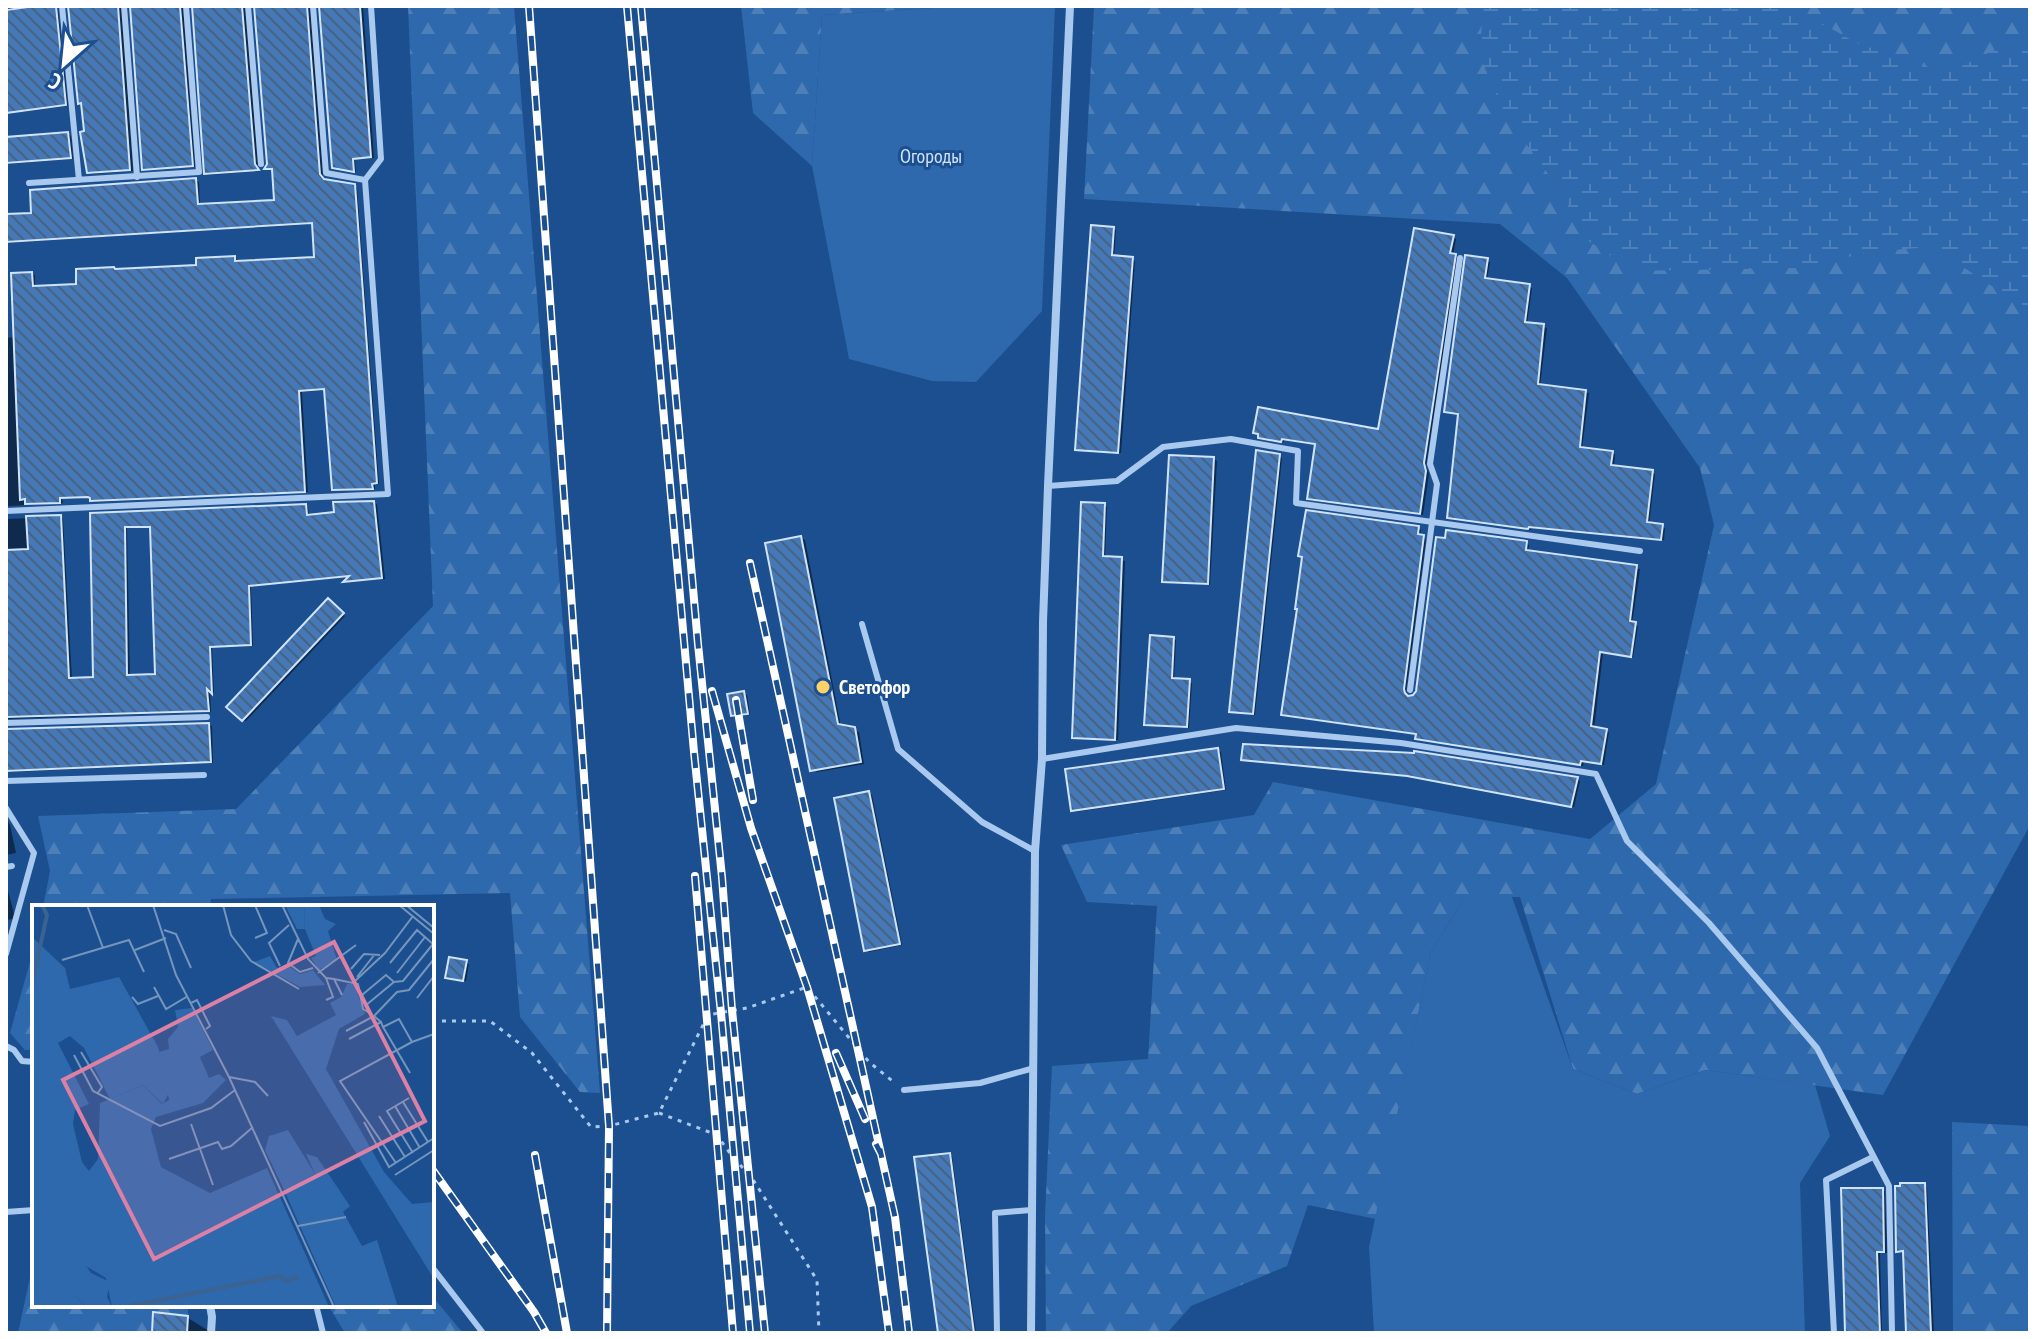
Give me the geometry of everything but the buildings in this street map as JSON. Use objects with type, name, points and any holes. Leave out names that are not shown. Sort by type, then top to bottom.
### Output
[{"type":"street","points":[[1031,1333],[1035,851],[1042,759],[1048,486],[1070,6]]},
{"type":"street","points":[[210,1307],[211,1333]]},
{"type":"lane","points":[[62,6],[79,180]]},
{"type":"lane","points":[[124,6],[137,177]]},
{"type":"lane","points":[[29,183],[199,172],[186,6]]},
{"type":"lane","points":[[248,6],[261,164]]},
{"type":"lane","points":[[313,6],[326,173],[365,180]]},
{"type":"lane","points":[[6,511],[388,494],[365,180],[381,159],[371,6]]},
{"type":"lane","points":[[1410,690],[1437,484],[1430,464],[1460,258]]},
{"type":"lane","points":[[1048,486],[1117,481],[1163,447],[1231,439],[1298,451],[1296,503],[1640,551]]},
{"type":"lane","points":[[862,624],[898,749],[982,822],[1035,851]]},
{"type":"lane","points":[[6,723],[207,717]]},
{"type":"lane","points":[[1042,759],[1236,728],[1401,743],[1596,774],[1627,841],[1709,923],[1817,1048],[1889,1186],[1892,1333]]},
{"type":"lane","points":[[6,781],[204,775]]},
{"type":"lane","points":[[6,808],[34,853],[6,954]]},
{"type":"lane","points":[[6,1046],[14,1050],[22,1061],[32,1062]]},
{"type":"lane","points":[[904,1090],[980,1083],[1034,1068]]},
{"type":"lane","points":[[1834,1333],[1826,1180],[1873,1157]]},
{"type":"lane","points":[[6,1212],[32,1210]]},
{"type":"lane","points":[[997,1333],[995,1213],[1031,1210]]},
{"type":"lane","points":[[434,1270],[483,1333]]},
{"type":"lane","points":[[316,1307],[323,1333]]},
{"type":"path","points":[[659,1113],[708,1015],[747,1008],[807,987],[869,1062],[904,1090]]},
{"type":"path","points":[[434,1021],[490,1021],[532,1053],[591,1127],[609,1126],[659,1113],[717,1135],[750,1175],[817,1280],[819,1333]]},
{"type":"green space","points":[[408,6],[514,6],[600,1093],[580,1092],[520,1017],[510,893],[211,899],[210,905],[43,905],[50,871],[38,816],[236,809],[433,606]]},
{"type":"green space","points":[[741,6],[966,6],[822,15],[812,166],[753,113]]},
{"type":"green space","name":"Огороды","points":[[966,6],[1055,6],[1042,311],[976,382],[932,381],[849,359],[812,166],[822,15]]},
{"type":"green space","points":[[1094,6],[2030,6],[2030,825],[1883,1095],[1705,1070],[1637,1094],[1573,1069],[1520,897],[1465,897],[1431,952],[1376,1219],[1308,1205],[1287,1266],[1191,1306],[1167,1333],[1046,1333],[1045,1215],[1052,1066],[1148,1059],[1157,906],[1087,902],[1061,845],[1254,815],[1273,782],[1590,839],[1656,784],[1714,525],[1700,468],[1567,278],[1500,224],[1084,199]]},
{"type":"green space","points":[[1484,6],[1790,6],[1859,44],[1947,73],[2030,33],[2030,311],[1952,260],[1917,248],[1871,252],[1797,268],[1635,271],[1587,240],[1557,186],[1507,118],[1479,55]]},
{"type":"green space","points":[[1465,897],[1512,897],[1573,1069],[1637,1094],[1705,1070],[1815,1085],[1830,1136],[1800,1183],[1805,1333],[1374,1333],[1369,1247],[1431,952]]},
{"type":"green space","points":[[32,955],[32,1050],[25,1050],[10,1033]]},
{"type":"green space","points":[[1952,1122],[2030,1126],[2030,1333],[1953,1333]]},
{"type":"green space","points":[[32,1268],[32,1307],[188,1307],[188,1316],[153,1313],[152,1333],[18,1333]]},
{"type":"green space","points":[[434,1298],[463,1333],[345,1333],[329,1307],[434,1307]]},
{"type":"railway","points":[[529,6],[609,1126],[607,1333]]},
{"type":"railway","points":[[627,6],[750,1333]]},
{"type":"railway","points":[[641,6],[732,1010],[765,1333]]},
{"type":"railway","points":[[750,563],[881,1154]]},
{"type":"railway","points":[[712,691],[751,828],[807,987],[872,1207],[889,1333]]},
{"type":"railway","points":[[736,700],[753,800]]},
{"type":"railway","points":[[695,876],[733,1333]]},
{"type":"railway","points":[[836,1053],[865,1119]]},
{"type":"railway","points":[[876,1144],[895,1217],[909,1333]]},
{"type":"railway","points":[[535,1155],[567,1333]]},
{"type":"railway","points":[[434,1172],[546,1333]]},
{"type":"place","name":"Светофор","points":[[823,687]]}]
